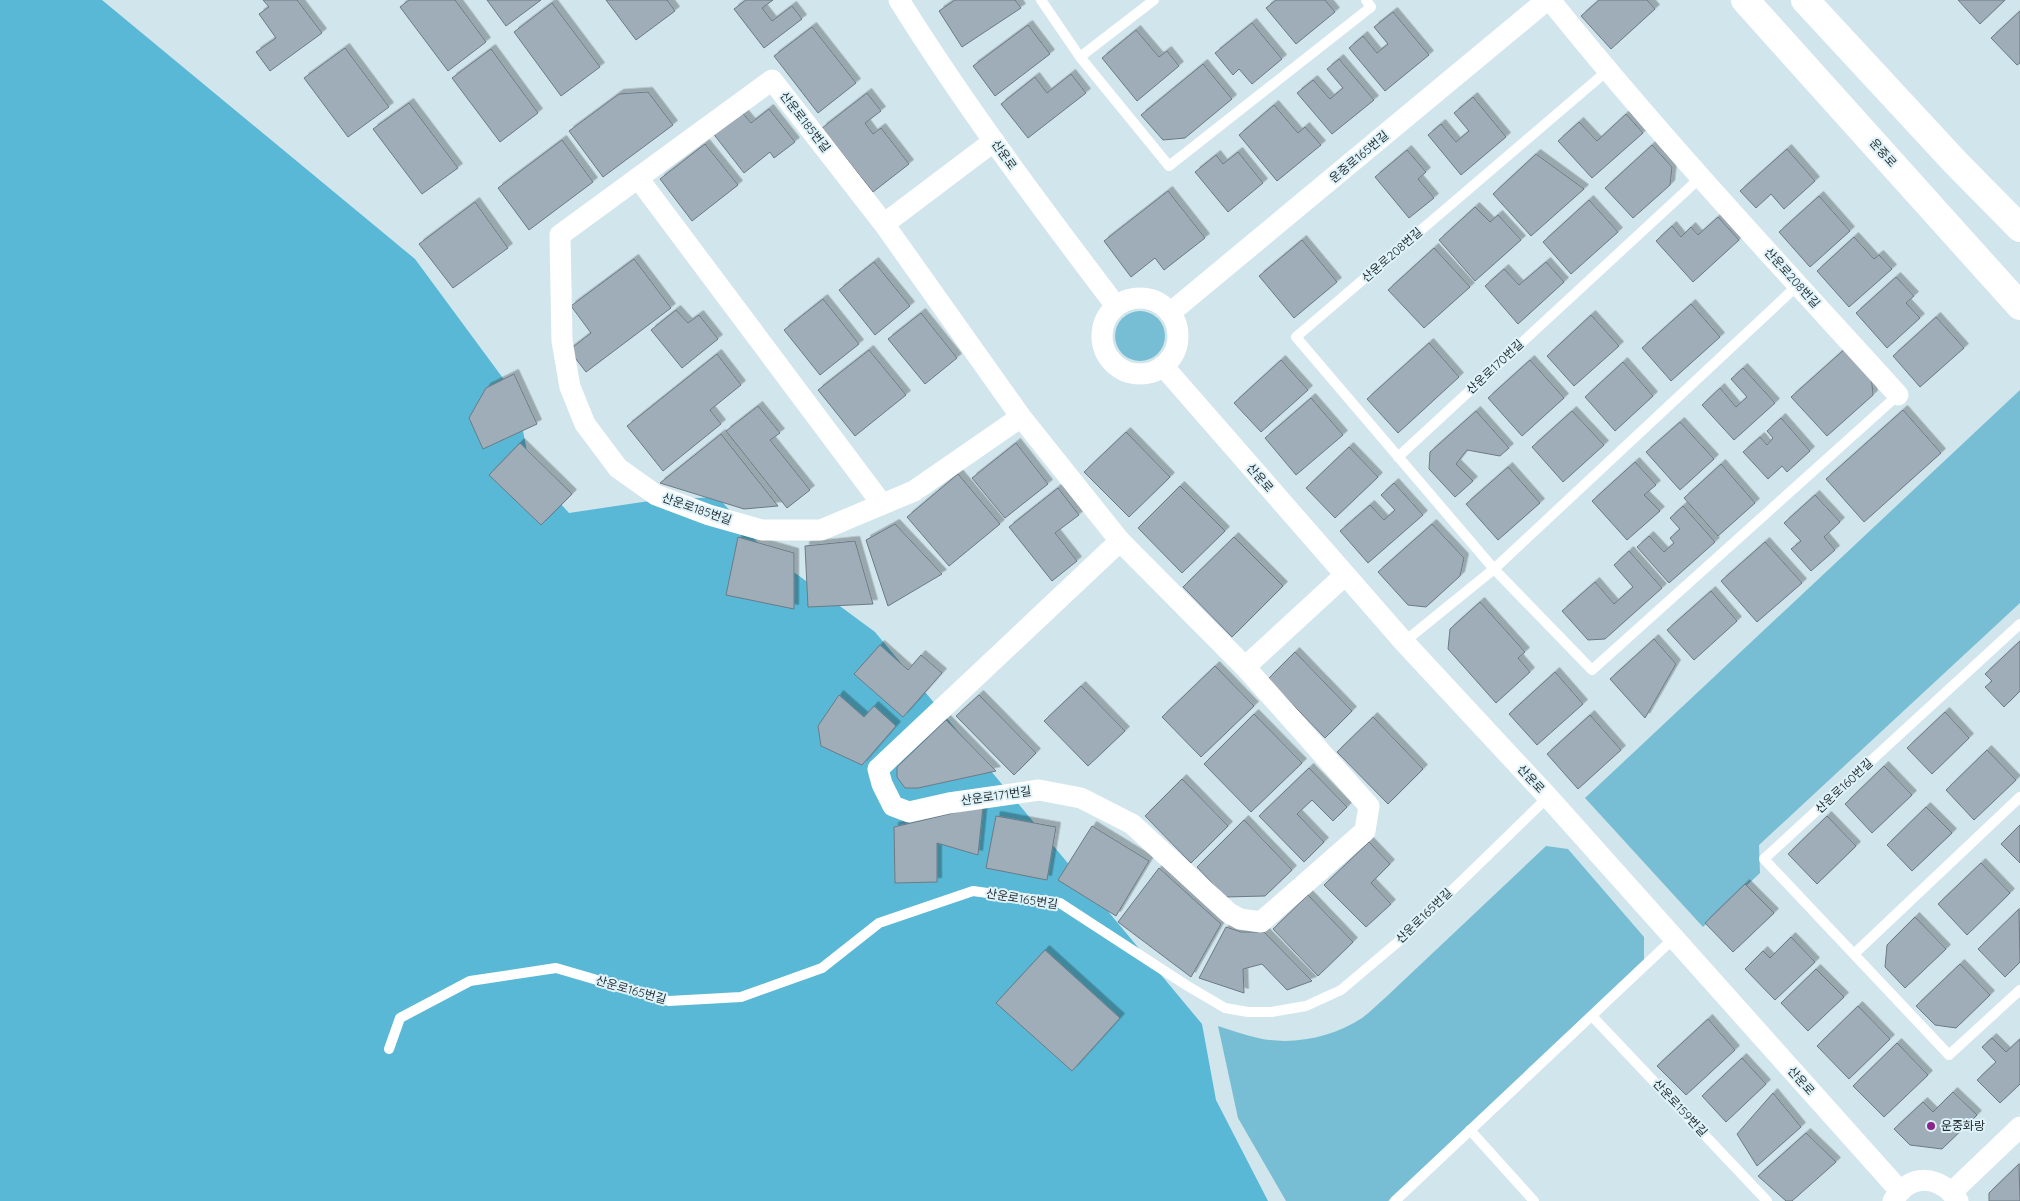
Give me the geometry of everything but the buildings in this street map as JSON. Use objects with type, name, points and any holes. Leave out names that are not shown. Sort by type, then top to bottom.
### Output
[{"type":"main road","name":"운중로","points":[[1745,0],[2020,306]]},
{"type":"main road","points":[[1805,0],[1955,162],[2020,228]]},
{"type":"street","name":"산운로","points":[[899,0],[925,42],[1042,208],[1116,306]]},
{"type":"street","name":"산운로208번길","points":[[1548,0],[1607,71],[1898,395]]},
{"type":"street","name":"운중로165번길","points":[[1170,313],[1548,0]]},
{"type":"street","name":"산운로185번길","points":[[1021,416],[914,492],[821,530],[762,530],[656,495],[618,468],[585,424],[570,387],[562,341],[560,235],[772,80],[884,224],[1021,416],[1071,481]]},
{"type":"street","points":[[884,224],[994,140]]},
{"type":"street","points":[[638,178],[882,504]]},
{"type":"street","points":[[1145,299],[1161,305],[1170,313],[1176,324],[1178,335],[1177,347],[1172,358],[1163,366],[1153,372],[1129,373],[1119,368],[1110,360],[1104,349],[1102,338],[1103,325],[1108,314],[1116,306],[1127,300],[1145,299]]},
{"type":"street","name":"산운로","points":[[1163,366],[1404,642],[1548,797],[1674,938],[1896,1196]]},
{"type":"street","name":"산운로171번길","points":[[1071,481],[1120,541],[1245,667],[1369,806],[1364,830],[1260,922],[1240,919],[1229,913],[1132,824],[1081,798],[1039,790],[950,803],[908,812],[893,806],[882,784],[878,769],[1120,541]]},
{"type":"street","points":[[1245,667],[1345,574]]},
{"type":"street","points":[[1896,1196],[1909,1184],[1920,1181],[1932,1181],[1943,1185],[1955,1196],[2020,1127]]},
{"type":"lane","points":[[1041,0],[1080,57],[1168,166],[1371,7],[1366,0]]},
{"type":"lane","points":[[1080,57],[1154,0]]},
{"type":"lane","name":"산운로208번길","points":[[1398,456],[1296,337],[1607,71]]},
{"type":"lane","name":"산운로170번길","points":[[1398,456],[1701,177]]},
{"type":"lane","points":[[1404,642],[1494,568],[1798,285]]},
{"type":"lane","points":[[1398,456],[1494,568],[1592,670],[1898,395]]},
{"type":"lane","name":"산운로160번길","points":[[2020,624],[1764,859],[1949,1055],[2020,990]]},
{"type":"lane","name":"산운로165번길","points":[[389,1049],[400,1018],[470,982],[556,968],[669,1001],[741,997],[822,968],[879,923],[973,891],[1060,904],[1225,1008],[1248,1012],[1270,1012],[1306,1006],[1341,990],[1405,936],[1548,797]]},
{"type":"lane","points":[[1854,954],[2020,797]]},
{"type":"lane","points":[[1394,1201],[1674,938]]},
{"type":"lane","name":"산운로159번길","points":[[1592,1016],[1767,1201]]},
{"type":"lane","points":[[1470,1130],[1534,1201]]},
{"type":"shaded area","points":[[0,0],[102,0],[415,259],[516,396],[531,471],[569,513],[656,500],[718,497],[764,550],[875,632],[1202,1024],[1216,1100],[1268,1201],[0,1201]]},
{"type":"shaded area","points":[[1135,311],[1145,311],[1158,318],[1165,331],[1165,341],[1158,354],[1145,361],[1135,361],[1126,357],[1119,350],[1115,341],[1115,331],[1119,322],[1126,315]]},
{"type":"shaded area","points":[[2020,390],[2020,603],[1759,845],[1760,873],[1703,927],[1585,798]]},
{"type":"shaded area","points":[[1546,846],[1568,849],[1644,937],[1644,963],[1388,1201],[1286,1201],[1238,1118],[1218,1026],[1258,1038],[1285,1041],[1326,1035],[1351,1025],[1365,1016],[1385,998]]},
{"type":"place","name":"운중화랑","points":[[1931,1126]]}]
